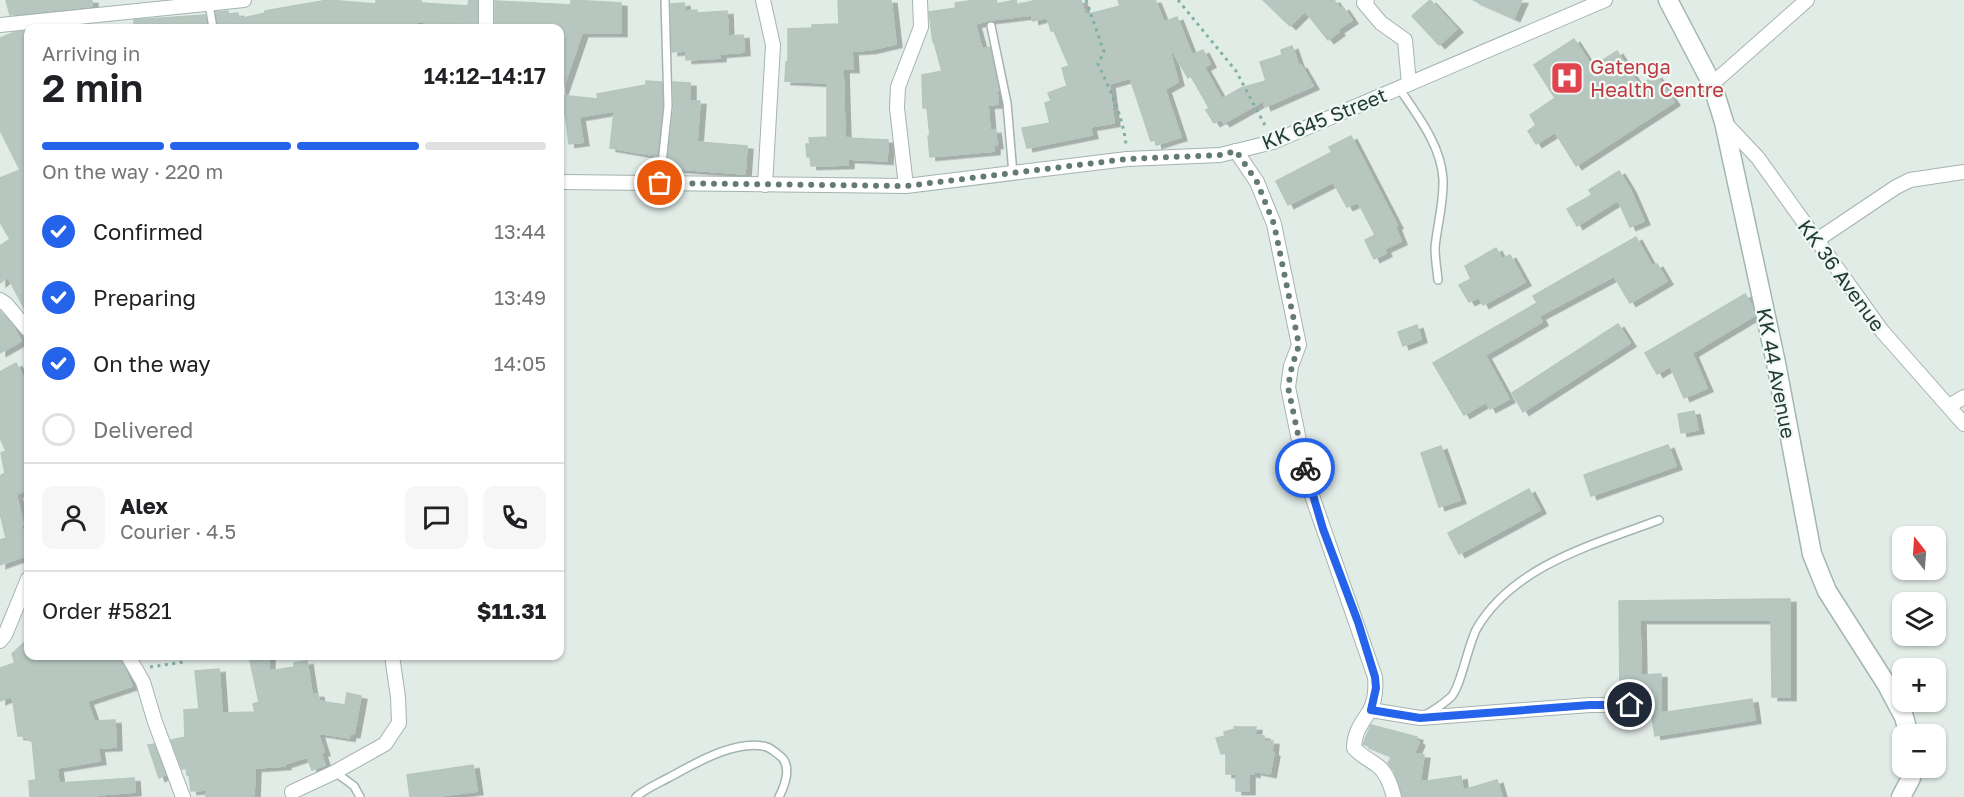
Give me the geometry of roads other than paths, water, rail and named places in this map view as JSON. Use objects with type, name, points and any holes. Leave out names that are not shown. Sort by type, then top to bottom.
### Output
[{"type":"main road","name":"KK 44 Avenue","points":[[1668,0],[1712,84],[1724,122],[1776,363],[1812,554],[1827,591],[1887,685],[1906,724]]},
{"type":"main road","points":[[1901,797],[1911,778]]},
{"type":"street","points":[[0,25],[129,6],[244,0]]},
{"type":"street","points":[[486,0],[486,24]]},
{"type":"street","points":[[763,0],[773,45],[765,185]]},
{"type":"street","points":[[906,186],[897,108],[898,87],[921,27],[920,0]]},
{"type":"street","name":"KK 645 Street","points":[[564,182],[906,186],[1127,159],[1220,155],[1274,142],[1605,0]]},
{"type":"street","points":[[1712,84],[1808,0]]},
{"type":"street","points":[[1363,1],[1381,23],[1405,40],[1404,86]]},
{"type":"street","name":"KK 36 Avenue","points":[[1724,122],[1758,158],[1882,331],[1964,424]]},
{"type":"street","points":[[1236,151],[1257,182],[1274,224],[1299,345],[1288,387],[1308,484],[1375,677],[1376,688],[1371,710],[1360,724],[1354,740],[1354,748],[1363,758],[1384,771],[1394,797]]},
{"type":"street","points":[[1817,240],[1910,180],[1964,172]]},
{"type":"street","points":[[0,300],[24,325]]},
{"type":"street","points":[[1949,406],[1964,396]]},
{"type":"street","points":[[0,641],[5,635],[24,589]]},
{"type":"street","points":[[130,660],[143,682],[155,722],[183,797]]},
{"type":"street","points":[[292,792],[386,744],[399,723],[393,660]]},
{"type":"street","points":[[1371,710],[1420,718],[1590,705],[1630,705]]},
{"type":"lane","points":[[660,183],[668,106],[664,0]]},
{"type":"lane","points":[[203,3],[210,10],[212,24]]},
{"type":"lane","points":[[992,26],[1007,103],[1013,174]]},
{"type":"lane","points":[[1404,86],[1438,156],[1443,178],[1442,210],[1435,250],[1438,280]]},
{"type":"lane","points":[[1420,718],[1451,696],[1476,628],[1499,601],[1533,572],[1582,549],[1659,520]]},
{"type":"lane","points":[[636,797],[701,760],[730,750],[752,746],[769,748],[783,758],[786,768],[785,784],[779,797]]},
{"type":"lane","points":[[335,772],[354,786],[360,797]]},
{"type":"place","name":"Gatenga Health Centre","points":[[1567,78]]}]
